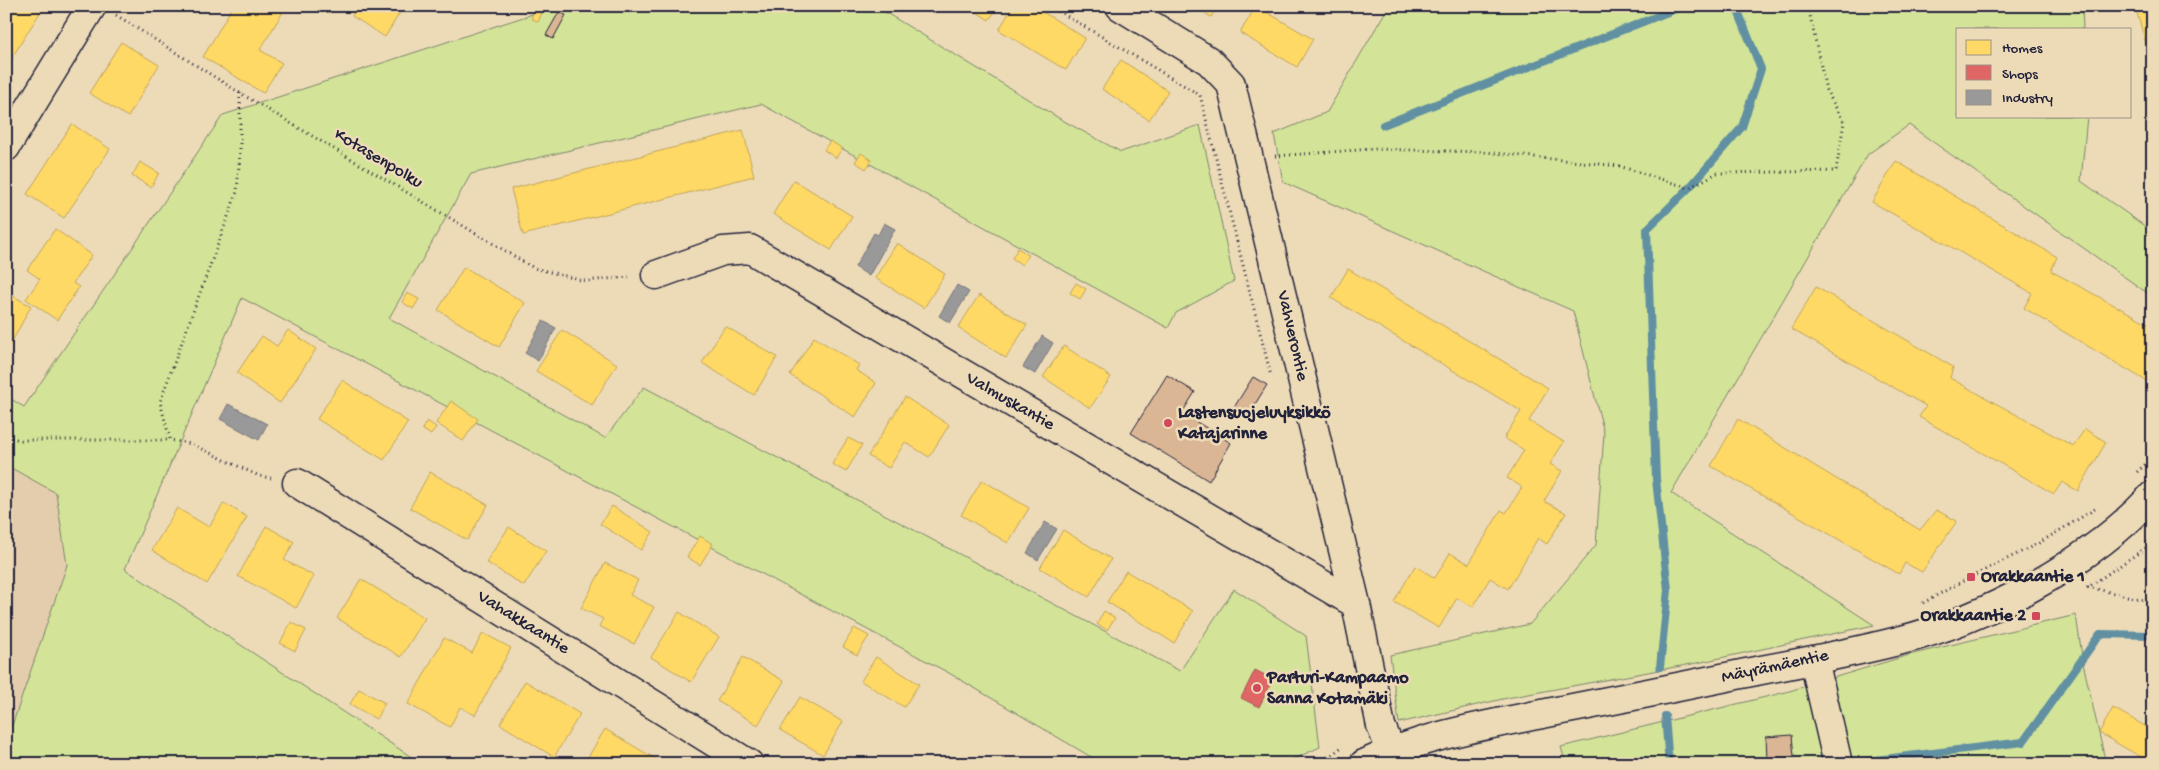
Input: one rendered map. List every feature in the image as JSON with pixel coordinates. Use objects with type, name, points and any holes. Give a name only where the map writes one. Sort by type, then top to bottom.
[{"type":"street","name":"Vahverontie","points":[[1120,6],[1209,61],[1231,84],[1356,604],[1386,738]]},
{"type":"street","points":[[6,147],[101,9]]},
{"type":"street","name":"Valmuskantie","points":[[656,275],[724,251],[750,249],[1356,604]]},
{"type":"street","name":"Vahakkaantie","points":[[297,483],[749,764]]},
{"type":"street","name":"Mäyrämäentie","points":[[1364,764],[1386,738],[1456,732],[1814,660],[1899,641],[1947,626],[1990,607],[2066,568],[2131,518],[2153,495]]},
{"type":"street","points":[[1814,660],[1838,764]]},
{"type":"path","points":[[1050,6],[1200,95],[1271,376]]},
{"type":"path","points":[[1250,158],[1372,149],[1486,152],[1619,166],[1689,188],[1717,173],[1836,171],[1844,122],[1826,90],[1808,6]]},
{"type":"path","name":"Kotasenpolku","points":[[101,9],[534,268],[585,281],[656,275]]},
{"type":"path","points":[[170,440],[160,402],[237,192],[240,151],[240,93]]},
{"type":"path","points":[[6,437],[21,440],[170,440],[191,444],[259,476],[297,483]]},
{"type":"path","points":[[2133,476],[2153,457]]},
{"type":"path","points":[[1918,606],[2039,543],[2098,508]]},
{"type":"path","points":[[2088,587],[2153,602]]},
{"type":"path","points":[[1320,764],[1355,736],[1386,738]]},
{"type":"shaded area","points":[[6,465],[56,493],[67,565],[8,739]]},
{"type":"green space","points":[[557,6],[875,6],[1062,120],[1121,152],[1200,125],[1234,281],[1176,313],[1168,328],[761,104],[471,174],[389,318],[605,438],[644,387],[1180,671],[1234,589],[1306,636],[1320,747],[1283,764],[1103,764],[949,673],[242,298],[125,569],[422,764],[6,764],[6,743],[67,565],[56,493],[6,465],[6,396],[24,407],[223,115]]},
{"type":"green space","points":[[1384,6],[2082,6],[2083,28],[1956,28],[1956,118],[2087,118],[2081,181],[2153,232],[2153,297],[1909,125],[1868,154],[1671,493],[1874,625],[1697,663],[1507,698],[1399,723],[1390,655],[1530,624],[1596,545],[1604,433],[1573,311],[1283,182],[1274,134],[1327,112],[1387,9]]},
{"type":"green space","points":[[2076,615],[2083,663],[2106,764],[1566,764],[1561,747],[1786,692],[1909,655]]},
{"type":"building: Homes","points":[[6,6],[44,6],[6,67]]},
{"type":"building: Homes","points":[[233,6],[274,6],[283,12],[260,50],[282,63],[263,93],[203,57]]},
{"type":"building: Homes","points":[[358,6],[404,6],[385,37],[352,16]]},
{"type":"building: Homes","points":[[536,6],[544,8],[538,22],[531,18]]},
{"type":"building: Homes","points":[[968,6],[999,6],[989,20]]},
{"type":"building: Homes","points":[[1013,6],[1033,6],[1085,38],[1066,70],[999,30]]},
{"type":"building: Homes","points":[[1194,6],[1218,6],[1211,17]]},
{"type":"building: Homes","points":[[1256,6],[1313,39],[1297,67],[1240,33]]},
{"type":"building: Homes","points":[[2135,6],[2153,6],[2153,42],[2146,44]]},
{"type":"building: Homes","points":[[121,42],[159,65],[128,117],[89,93]]},
{"type":"building: Homes","points":[[1121,60],[1168,91],[1149,120],[1102,89]]},
{"type":"building: Homes","points":[[72,124],[110,149],[64,218],[27,194]]},
{"type":"building: Homes","points":[[743,130],[754,176],[523,235],[511,189]]},
{"type":"building: Homes","points":[[830,141],[842,148],[836,158],[824,150]]},
{"type":"building: Homes","points":[[861,153],[872,160],[866,169],[855,162]]},
{"type":"building: Homes","points":[[1896,161],[2057,257],[2051,271],[2153,326],[2153,385],[2024,308],[2032,293],[1872,202]]},
{"type":"building: Homes","points":[[140,162],[159,173],[151,187],[132,176]]},
{"type":"building: Homes","points":[[794,180],[852,216],[831,250],[773,214]]},
{"type":"building: Homes","points":[[55,229],[92,255],[73,283],[79,287],[57,320],[26,299],[40,279],[27,270]]},
{"type":"building: Homes","points":[[897,243],[945,274],[924,308],[875,278]]},
{"type":"building: Homes","points":[[1018,248],[1028,255],[1022,265],[1012,258]]},
{"type":"building: Homes","points":[[464,267],[525,303],[499,347],[438,310]]},
{"type":"building: Homes","points":[[1348,269],[1548,388],[1529,421],[1564,442],[1550,464],[1562,471],[1544,501],[1566,513],[1547,544],[1538,538],[1508,589],[1490,578],[1473,607],[1457,598],[1439,628],[1394,602],[1415,566],[1435,578],[1450,553],[1469,564],[1501,510],[1506,513],[1522,487],[1507,478],[1524,450],[1504,438],[1521,411],[1331,298]]},
{"type":"building: Homes","points":[[1076,283],[1086,289],[1080,299],[1070,293]]},
{"type":"building: Homes","points":[[1816,287],[1953,367],[1950,378],[2073,446],[2085,429],[2106,442],[2078,491],[2062,482],[2054,494],[1919,417],[1926,406],[1791,329]]},
{"type":"building: Homes","points":[[6,292],[31,306],[6,353]]},
{"type":"building: Homes","points":[[407,293],[419,299],[413,309],[402,302]]},
{"type":"building: Homes","points":[[979,295],[1027,325],[1006,358],[958,328]]},
{"type":"building: Homes","points":[[725,326],[777,357],[754,395],[702,363]]},
{"type":"building: Homes","points":[[288,330],[316,349],[280,403],[237,373],[262,336],[277,346]]},
{"type":"building: Homes","points":[[562,330],[617,364],[592,405],[536,371]]},
{"type":"building: Homes","points":[[814,337],[859,365],[856,370],[876,383],[855,417],[790,375]]},
{"type":"building: Homes","points":[[1064,346],[1111,377],[1090,408],[1043,377]]},
{"type":"building: Homes","points":[[342,380],[408,422],[384,460],[317,419]]},
{"type":"building: Homes","points":[[905,397],[949,425],[929,457],[905,442],[889,468],[868,456]]},
{"type":"building: Homes","points":[[451,401],[478,419],[463,441],[436,423]]},
{"type":"building: Homes","points":[[1738,419],[1920,530],[1936,510],[1957,521],[1922,572],[1905,563],[1899,574],[1711,466]]},
{"type":"building: Homes","points":[[427,421],[436,427],[431,435],[422,429]]},
{"type":"building: Homes","points":[[848,438],[862,445],[846,472],[832,464]]},
{"type":"building: Homes","points":[[430,472],[488,505],[467,540],[410,508]]},
{"type":"building: Homes","points":[[982,480],[1029,508],[1008,543],[961,515]]},
{"type":"building: Homes","points":[[224,503],[247,517],[207,584],[152,550],[177,508],[209,527]]},
{"type":"building: Homes","points":[[612,506],[653,532],[641,550],[600,524]]},
{"type":"building: Homes","points":[[266,526],[294,542],[284,560],[314,576],[296,608],[238,576]]},
{"type":"building: Homes","points":[[509,527],[546,551],[524,586],[486,562]]},
{"type":"building: Homes","points":[[1063,530],[1111,559],[1089,597],[1040,568]]},
{"type":"building: Homes","points":[[700,536],[713,544],[700,565],[687,557]]},
{"type":"building: Homes","points":[[605,563],[638,580],[630,595],[654,607],[634,644],[599,626],[603,619],[581,608]]},
{"type":"building: Homes","points":[[1126,571],[1193,611],[1174,643],[1107,602]]},
{"type":"building: Homes","points":[[361,579],[425,618],[401,657],[337,618]]},
{"type":"building: Homes","points":[[1104,611],[1115,618],[1107,630],[1097,624]]},
{"type":"building: Homes","points":[[679,612],[719,637],[691,682],[651,657]]},
{"type":"building: Homes","points":[[291,622],[306,630],[295,651],[280,643]]},
{"type":"building: Homes","points":[[854,628],[869,636],[857,655],[843,647]]},
{"type":"building: Homes","points":[[483,633],[511,648],[475,715],[460,707],[450,727],[408,704],[444,638],[472,653]]},
{"type":"building: Homes","points":[[743,657],[784,681],[758,725],[717,701]]},
{"type":"building: Homes","points":[[876,657],[919,684],[904,707],[861,681]]},
{"type":"building: Homes","points":[[525,681],[580,714],[554,757],[500,724]]},
{"type":"building: Homes","points":[[359,689],[385,703],[376,719],[350,704]]},
{"type":"building: Homes","points":[[800,697],[843,722],[823,755],[780,730]]},
{"type":"building: Homes","points":[[2113,708],[2145,726],[2153,712],[2153,764],[2099,733]]},
{"type":"building: Homes","points":[[605,729],[664,764],[584,764]]},
{"type":"building: Shops","name":"Parturi-Kampaamo Sanna Kotamäki","points":[[1255,670],[1273,679],[1259,707],[1241,698]]},
{"type":"building: Industry","points":[[884,223],[895,229],[869,276],[855,267],[874,233],[878,235]]},
{"type":"building: Industry","points":[[957,285],[969,292],[950,323],[939,316]]},
{"type":"building: Industry","points":[[543,321],[556,328],[538,361],[525,353]]},
{"type":"building: Industry","points":[[1042,336],[1053,343],[1035,374],[1023,367]]},
{"type":"building: Industry","points":[[228,404],[267,424],[259,440],[220,419]]},
{"type":"building: Industry","points":[[1045,522],[1057,529],[1038,560],[1027,553]]},
{"type":"building: Other","points":[[559,12],[566,15],[553,39],[546,35]]},
{"type":"building: Other","name":"Lastensuojeluyksikkö Katajarinne","points":[[1167,375],[1195,392],[1182,413],[1231,443],[1209,481],[1131,433]]},
{"type":"building: Other","points":[[1253,377],[1267,385],[1247,417],[1233,409]]},
{"type":"building: Other","points":[[1792,735],[1794,757],[1767,759],[1766,737]]},
{"type":"waterway","points":[[1383,125],[1683,6]]},
{"type":"waterway","points":[[1660,667],[1668,590],[1656,479],[1647,229],[1689,188],[1742,127],[1761,69],[1736,6]]},
{"type":"waterway","points":[[1859,762],[2023,742],[2100,634],[2153,635]]},
{"type":"waterway","points":[[1665,716],[1669,764]]},
{"type":"place","name":"Lastensuojeluyksikkö Katajarinne","points":[[1168,423]]},
{"type":"place","name":"Orakkaantie 1","points":[[1971,577]]},
{"type":"place","name":"Orakkaantie 2","points":[[2036,616]]},
{"type":"place","name":"Parturi-Kampaamo Sanna Kotamäki","points":[[1257,688]]}]
